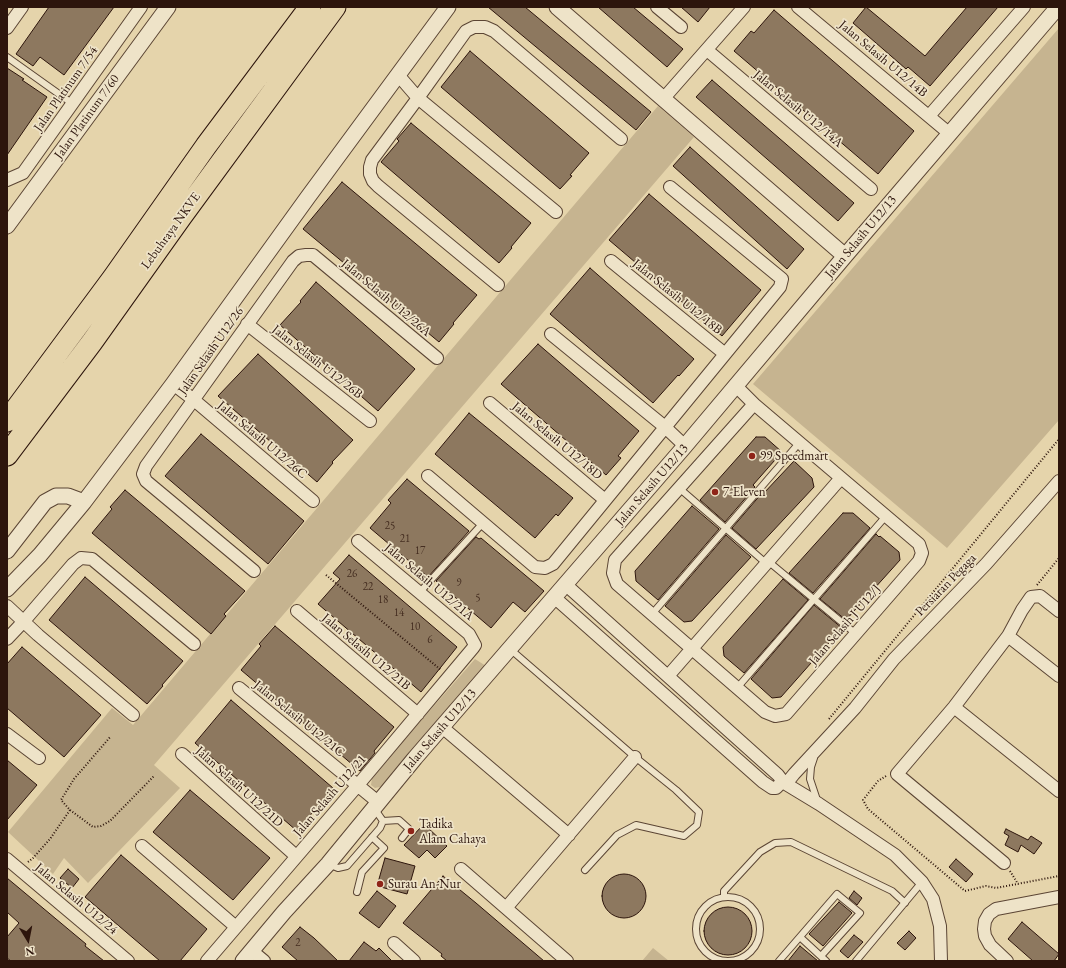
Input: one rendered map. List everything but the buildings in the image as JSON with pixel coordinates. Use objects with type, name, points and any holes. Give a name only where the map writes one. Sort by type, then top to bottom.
[{"type":"highway","name":"Lebuhraya NKVE","points":[[7,421],[113,278],[206,146],[310,7]]},
{"type":"highway","name":"Lebuhraya NKVE","points":[[7,455],[92,342],[335,7]]},
{"type":"street","points":[[8,23],[22,7]]},
{"type":"street","name":"Jalan Platinum 7/54","points":[[7,180],[23,174],[141,7]]},
{"type":"street","name":"Jalan Platinum 7/60","points":[[7,226],[168,7]]},
{"type":"street","points":[[7,589],[40,555],[84,502],[173,384],[308,196],[399,76],[448,7]]},
{"type":"street","points":[[557,7],[845,256]]},
{"type":"street","points":[[657,7],[680,27]]},
{"type":"street","points":[[664,98],[744,7]]},
{"type":"street","name":"Jalan Selasih U12/14B","points":[[798,7],[950,134]]},
{"type":"street","points":[[929,116],[1024,7]]},
{"type":"street","name":"Jalan Selasih U12/13","points":[[248,956],[284,912],[328,864],[442,727],[685,446],[1058,7]]},
{"type":"street","points":[[498,286],[378,186],[373,181],[370,174],[372,160],[466,30],[474,27],[485,27],[494,31],[621,140]]},
{"type":"street","name":"Jalan Selasih U12/14A","points":[[707,50],[871,189]]},
{"type":"street","points":[[399,76],[418,98],[556,212]]},
{"type":"street","points":[[428,476],[535,567],[545,568],[553,564],[780,287],[782,279],[670,187]]},
{"type":"street","name":"Jalan Selasih U12/26","points":[[254,572],[146,481],[143,474],[146,466],[293,261],[299,256],[306,255],[313,255],[318,260]]},
{"type":"street","name":"Jalan Selasih U12/26A","points":[[318,260],[437,358]]},
{"type":"street","name":"Jalan Selasih U12/18B","points":[[611,261],[725,354]]},
{"type":"street","name":"Jalan Selasih U12/26B","points":[[247,324],[370,421]]},
{"type":"street","points":[[552,334],[665,427],[685,446]]},
{"type":"street","name":"Jalan Selasih U12/26C","points":[[173,384],[313,501]]},
{"type":"street","points":[[736,386],[754,404],[886,516]]},
{"type":"street","name":"Jalan Selasih U12/18D","points":[[490,403],[605,500]]},
{"type":"street","points":[[737,688],[617,584],[613,573],[615,560],[754,404]]},
{"type":"street","points":[[668,676],[841,478]]},
{"type":"street","name":"Persiaran Pegaga","points":[[819,804],[786,784],[855,708],[894,659],[986,564],[1059,481]]},
{"type":"street","points":[[7,551],[46,502],[56,496],[68,496],[84,502]]},
{"type":"street","name":"Jalan Selasih J U12/J","points":[[737,688],[765,712],[775,716],[786,714],[919,562],[922,553],[919,544],[886,516]]},
{"type":"street","name":"Jalan Selasih U12/21A","points":[[358,541],[469,634],[474,641],[475,645],[473,648]]},
{"type":"street","points":[[7,639],[24,622],[73,564],[82,558],[86,558],[92,559],[194,644]]},
{"type":"street","points":[[554,597],[763,782],[772,788],[776,788],[781,783],[781,779],[778,775],[565,584]]},
{"type":"street","points":[[1004,863],[897,774],[954,707],[1008,636],[1031,597],[1040,596],[1059,611]]},
{"type":"street","points":[[7,606],[38,635],[133,715]]},
{"type":"street","name":"Jalan Selasih U12/21B","points":[[297,612],[418,714]]},
{"type":"street","points":[[1008,636],[1059,676]]},
{"type":"street","name":"Jalan Selasih U12/21","points":[[207,961],[473,648]]},
{"type":"street","name":"Jalan Selasih U12/21C","points":[[239,688],[358,785],[376,805]]},
{"type":"street","points":[[954,707],[1059,791]]},
{"type":"street","points":[[442,727],[569,835]]},
{"type":"street","points":[[7,734],[39,758]]},
{"type":"street","name":"Jalan Selasih U12/21D","points":[[182,754],[296,856]]},
{"type":"street","points":[[506,908],[635,757]]},
{"type":"street","points":[[819,804],[895,856],[922,882],[933,898],[940,926],[941,961]]},
{"type":"street","points":[[142,846],[236,927]]},
{"type":"street","name":"Jalan Selasih U12/24","points":[[7,859],[128,961]]},
{"type":"street","points":[[461,869],[566,961]]},
{"type":"street","points":[[1007,961],[990,945],[985,936],[985,921],[989,914],[996,908],[1059,897]]},
{"type":"street","points":[[394,943],[414,961]]},
{"type":"street","points":[[248,956],[264,961]]},
{"type":"lane","points":[[7,57],[73,104]]},
{"type":"lane","points":[[652,614],[800,442]]},
{"type":"lane","points":[[679,488],[768,563],[815,599],[856,634]]},
{"type":"lane","points":[[737,688],[886,516]]},
{"type":"lane","points":[[419,593],[483,522]]},
{"type":"lane","points":[[510,649],[635,757],[676,790],[699,812],[697,825],[684,836],[636,825],[617,835],[585,870]]},
{"type":"lane","points":[[816,750],[811,767],[810,779],[819,804]]},
{"type":"lane","points":[[328,864],[338,868],[347,866],[380,828],[383,821],[376,805]]},
{"type":"lane","points":[[383,821],[399,820],[410,829],[402,838]]},
{"type":"lane","points":[[357,892],[362,872],[384,848],[372,837]]},
{"type":"lane","points":[[724,896],[724,890],[760,852],[775,843],[791,842],[892,891],[905,903]]},
{"type":"lane","points":[[856,961],[922,882]]},
{"type":"lane","points":[[780,961],[837,894],[860,913],[821,956]]},
{"type":"lane","points":[[724,896],[734,897],[747,902],[756,912],[760,925],[758,939],[752,950],[746,955],[734,960],[721,960],[708,955],[700,945],[695,932],[697,919],[704,907],[714,899],[724,896]]},
{"type":"lane","points":[[800,937],[826,961]]},
{"type":"path","points":[[825,723],[1059,439]]},
{"type":"path","points":[[1031,597],[1033,590],[1059,558]]},
{"type":"path","points":[[326,575],[450,676]]},
{"type":"path","points":[[111,736],[74,779],[61,800],[70,810],[93,827],[101,826],[110,821],[154,776]]},
{"type":"path","points":[[897,774],[886,776],[878,781],[863,800],[868,809],[964,891],[986,886],[996,888],[1059,876]]},
{"type":"path","points":[[19,869],[33,858],[50,839],[70,810]]},
{"type":"path","points":[[1004,863],[1018,884]]},
{"type":"shaded area","points":[[1059,28],[1059,420],[947,548],[753,384]]},
{"type":"shaded area","points":[[658,106],[694,137],[154,765],[180,788],[88,883],[64,858],[53,874],[8,832],[112,708],[133,725]]},
{"type":"shaded area","points":[[475,659],[486,666],[383,784],[380,787],[375,788],[371,785],[372,778],[376,772]]},
{"type":"shaded area","points":[[653,948],[669,961],[642,961]]},
{"type":"place","name":"99 Speedmart","points":[[752,456]]},
{"type":"place","name":"7-Eleven","points":[[715,492]]},
{"type":"place","name":"Tadika Alam Cahaya","points":[[411,831]]},
{"type":"place","name":"Surau An-Nur","points":[[380,884]]}]
